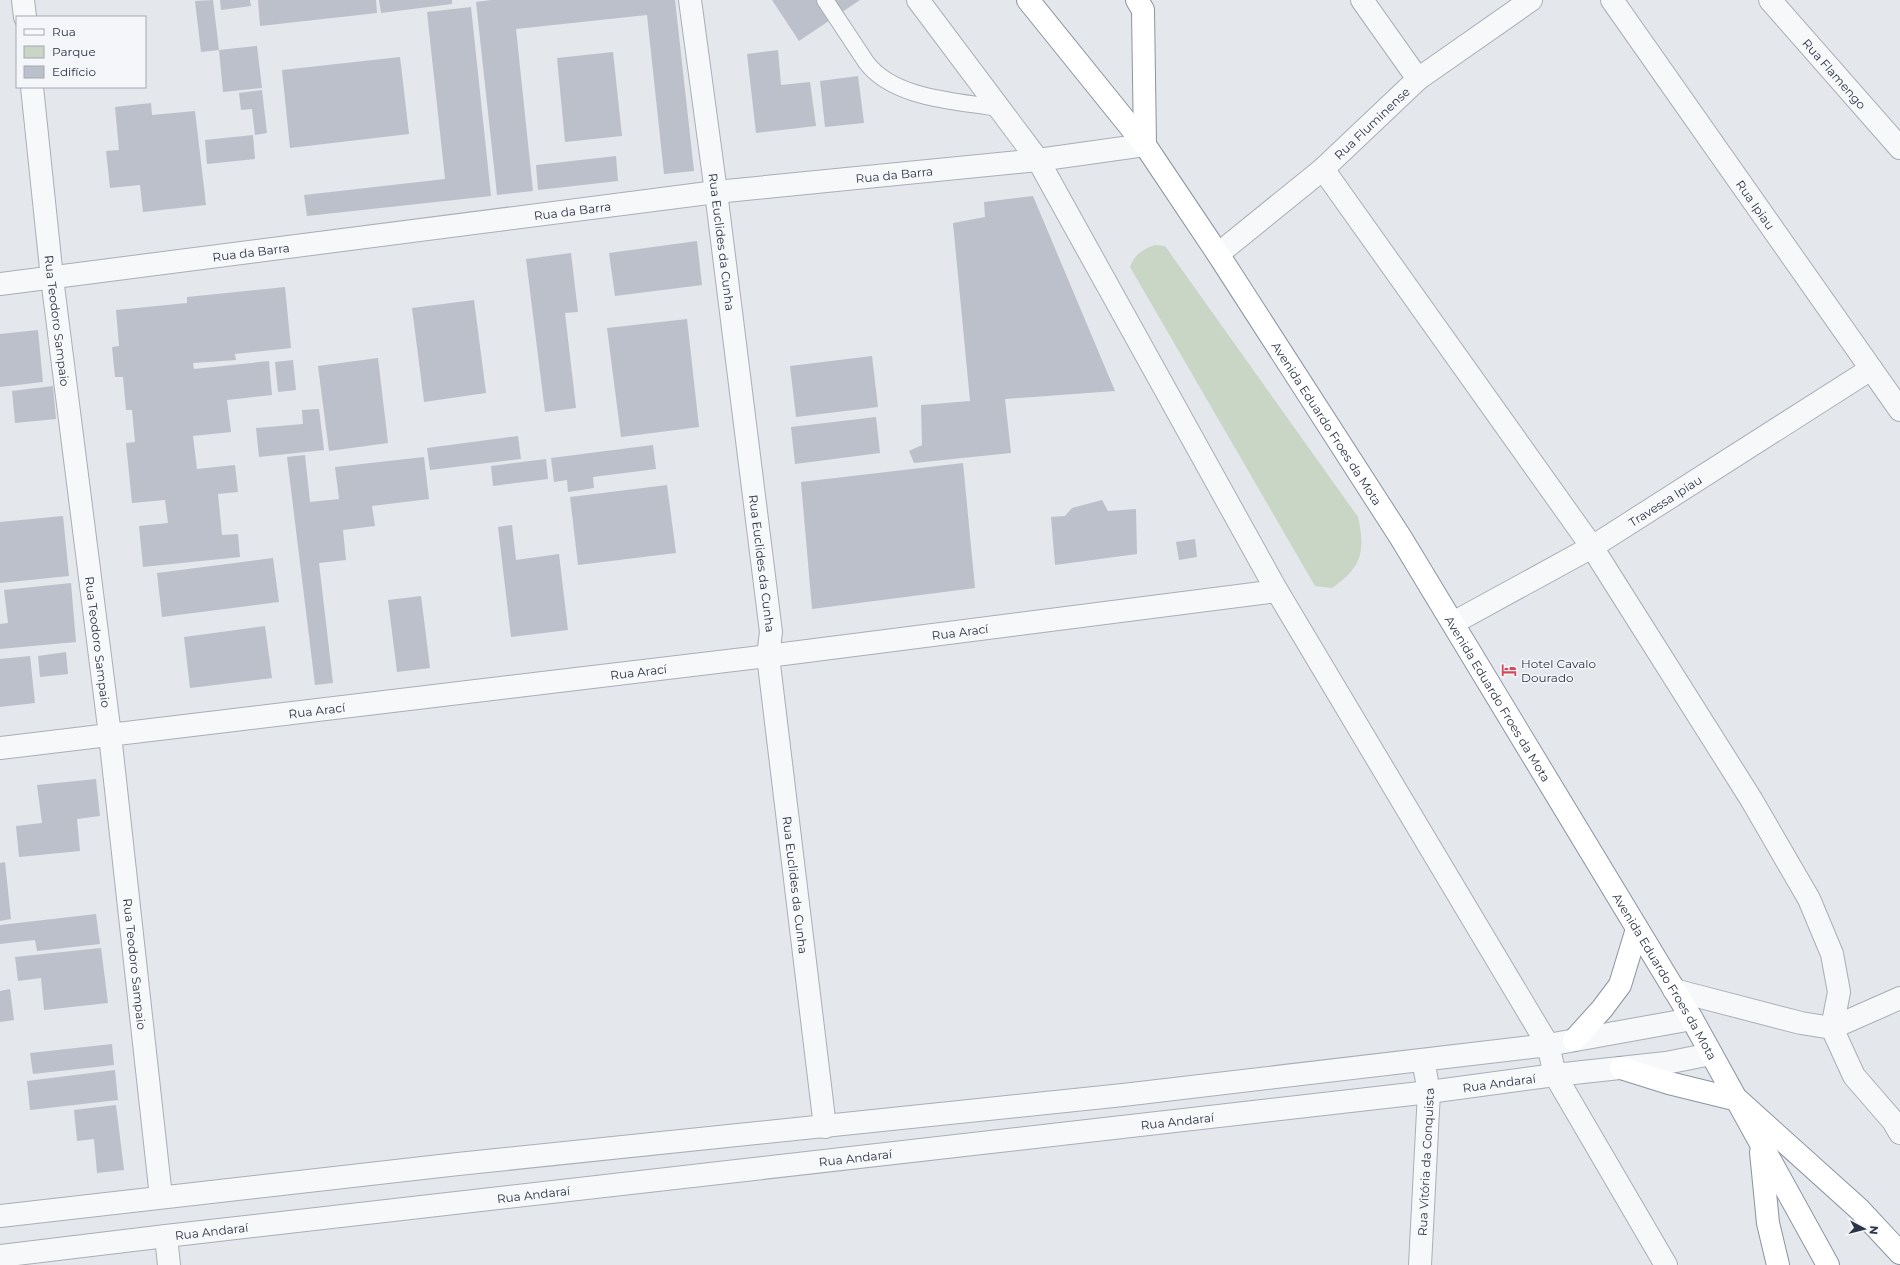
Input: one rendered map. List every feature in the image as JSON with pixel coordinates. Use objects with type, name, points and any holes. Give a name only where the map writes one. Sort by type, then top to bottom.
[{"type":"highway","name":"Avenida Eduardo Froes da Mota","points":[[1028,0],[1146,145],[1401,538],[1692,1018],[1738,1100],[1760,1145],[1828,1265]]},
{"type":"highway","points":[[1137,0],[1143,10],[1146,145]]},
{"type":"highway","points":[[1574,1040],[1602,1009],[1620,985],[1637,928]]},
{"type":"highway","points":[[1621,1068],[1669,1083],[1738,1100],[1859,1209],[1900,1253]]},
{"type":"highway","points":[[1760,1145],[1768,1223],[1778,1265]]},
{"type":"street","points":[[23,0],[25,16]]},
{"type":"street","name":"Rua Euclides da Cunha","points":[[690,0],[716,192],[771,632],[768,656],[825,1127]]},
{"type":"street","points":[[918,0],[1038,160],[1277,591],[1548,1045],[1555,1075],[1666,1265]]},
{"type":"street","points":[[1362,0],[1418,79]]},
{"type":"street","name":"Rua Fluminense","points":[[1218,254],[1323,169],[1418,79],[1531,0]]},
{"type":"street","name":"Rua Ipiau","points":[[1612,0],[1900,410]]},
{"type":"street","name":"Rua Flamengo","points":[[1770,0],[1900,148]]},
{"type":"street","name":"Rua Teodoro Sampaio","points":[[32,88],[52,278],[110,735],[161,1198]]},
{"type":"street","name":"Rua da Barra","points":[[0,284],[716,192],[1038,160],[1146,145]]},
{"type":"street","points":[[1323,169],[1592,547],[1751,799],[1808,899],[1832,954],[1839,992],[1832,1028],[1854,1076],[1893,1121],[1900,1133]]},
{"type":"street","name":"Travessa Ipiau","points":[[1453,623],[1592,547],[1871,369]]},
{"type":"street","name":"Rua Arací","points":[[0,748],[768,656],[1277,591]]},
{"type":"street","points":[[1674,990],[1801,1023],[1832,1028],[1900,998]]},
{"type":"street","points":[[0,1216],[458,1164],[1115,1096],[1423,1060],[1548,1045],[1692,1018]]},
{"type":"street","name":"Rua Andaraí","points":[[0,1256],[1429,1092],[1555,1075],[1666,1063],[1711,1054]]},
{"type":"street","name":"Rua Vitória da Conquista","points":[[1420,1265],[1429,1092],[1423,1060]]},
{"type":"street","points":[[166,1236],[169,1265]]},
{"type":"lane","points":[[825,0],[873,72],[900,87],[924,96],[998,108]]},
{"type":"green space","points":[[1155,245],[1165,246],[1358,517],[1361,540],[1359,558],[1355,566],[1342,581],[1332,588],[1315,586],[1130,267],[1134,259],[1140,253]]},
{"type":"building","points":[[213,0],[219,50],[201,52],[195,1]]},
{"type":"building","points":[[220,0],[250,0],[251,6],[221,10]]},
{"type":"building","points":[[258,0],[376,0],[377,13],[260,26]]},
{"type":"building","points":[[379,0],[452,0],[452,4],[381,13]]},
{"type":"building","points":[[491,0],[675,0],[694,171],[664,174],[647,15],[516,29],[533,191],[497,195],[476,2]]},
{"type":"building","points":[[772,0],[860,0],[799,41]]},
{"type":"building","points":[[471,7],[491,196],[307,216],[304,195],[445,179],[427,12]]},
{"type":"building","points":[[257,46],[262,88],[223,92],[219,50]]},
{"type":"building","points":[[778,50],[781,85],[810,82],[816,126],[756,133],[747,54]]},
{"type":"building","points":[[613,52],[622,136],[565,142],[557,58]]},
{"type":"building","points":[[400,57],[409,134],[290,148],[282,70]]},
{"type":"building","points":[[858,76],[864,123],[825,127],[820,81]]},
{"type":"building","points":[[262,90],[267,133],[255,135],[252,109],[241,110],[239,93]]},
{"type":"building","points":[[151,103],[152,115],[195,111],[206,205],[143,212],[140,185],[110,188],[106,151],[119,150],[115,107]]},
{"type":"building","points":[[253,135],[255,159],[207,164],[205,140]]},
{"type":"building","points":[[616,156],[618,181],[538,190],[536,165]]},
{"type":"building","points":[[1033,196],[1115,391],[1005,399],[1011,453],[914,463],[909,451],[922,445],[921,405],[970,401],[953,223],[985,217],[984,202]]},
{"type":"building","points":[[697,241],[702,285],[615,296],[609,253]]},
{"type":"building","points":[[571,253],[578,312],[565,313],[576,408],[545,412],[526,259]]},
{"type":"building","points":[[285,287],[291,348],[235,354],[236,360],[193,363],[194,369],[269,361],[272,395],[227,400],[231,432],[193,436],[197,469],[235,465],[238,492],[218,494],[222,535],[238,534],[240,557],[143,567],[139,526],[168,523],[165,500],[132,503],[126,443],[135,442],[132,410],[126,410],[123,377],[115,377],[112,347],[119,346],[116,310],[187,303],[187,297]]},
{"type":"building","points":[[474,300],[486,393],[424,402],[412,308]]},
{"type":"building","points":[[687,319],[699,427],[621,437],[607,328]]},
{"type":"building","points":[[38,330],[43,382],[0,387],[0,334]]},
{"type":"building","points":[[872,356],[878,407],[796,417],[790,366]]},
{"type":"building","points":[[378,358],[388,443],[329,451],[318,366]]},
{"type":"building","points":[[293,360],[296,390],[278,392],[275,362]]},
{"type":"building","points":[[53,386],[56,419],[15,423],[12,391]]},
{"type":"building","points":[[319,409],[324,450],[259,457],[256,428],[303,424],[302,410]]},
{"type":"building","points":[[876,417],[880,453],[795,464],[791,427]]},
{"type":"building","points":[[518,436],[521,459],[430,470],[427,448]]},
{"type":"building","points":[[653,445],[656,469],[593,477],[594,488],[568,492],[567,480],[554,482],[551,458]]},
{"type":"building","points":[[305,455],[310,502],[339,499],[335,467],[424,457],[429,499],[372,506],[375,526],[343,530],[346,560],[319,563],[333,683],[315,685],[287,457]]},
{"type":"building","points":[[546,459],[548,479],[493,486],[491,466]]},
{"type":"building","points":[[963,463],[975,588],[812,609],[801,482]]},
{"type":"building","points":[[667,485],[676,553],[578,565],[570,497]]},
{"type":"building","points":[[1102,500],[1108,511],[1136,509],[1137,554],[1055,565],[1051,517],[1065,516],[1072,508]]},
{"type":"building","points":[[63,516],[69,576],[0,583],[0,522]]},
{"type":"building","points":[[512,525],[516,560],[559,554],[568,630],[511,637],[498,527]]},
{"type":"building","points":[[1195,539],[1197,557],[1179,560],[1176,542]]},
{"type":"building","points":[[273,558],[279,602],[162,617],[157,573]]},
{"type":"building","points":[[71,583],[76,642],[0,649],[0,624],[8,623],[4,590]]},
{"type":"building","points":[[421,596],[430,668],[397,672],[388,600]]},
{"type":"building","points":[[265,626],[272,678],[190,688],[184,637]]},
{"type":"building","points":[[66,652],[68,674],[40,677],[38,656]]},
{"type":"building","points":[[30,656],[35,703],[0,707],[0,659]]},
{"type":"building","points":[[96,779],[100,816],[77,819],[80,851],[19,857],[16,826],[42,823],[37,785]]},
{"type":"building","points":[[5,862],[11,919],[0,921],[0,863]]},
{"type":"building","points":[[96,914],[100,944],[37,951],[35,940],[0,944],[0,925]]},
{"type":"building","points":[[101,948],[108,1003],[44,1010],[41,978],[18,981],[15,957]]},
{"type":"building","points":[[10,989],[14,1020],[0,1022],[0,991]]},
{"type":"building","points":[[112,1044],[114,1065],[33,1074],[30,1053]]},
{"type":"building","points":[[115,1070],[118,1100],[30,1110],[27,1081]]},
{"type":"building","points":[[116,1105],[124,1170],[97,1173],[94,1139],[77,1141],[74,1110]]},
{"type":"place","name":"Hotel Cavalo Dourado","points":[[1509,670]]}]
